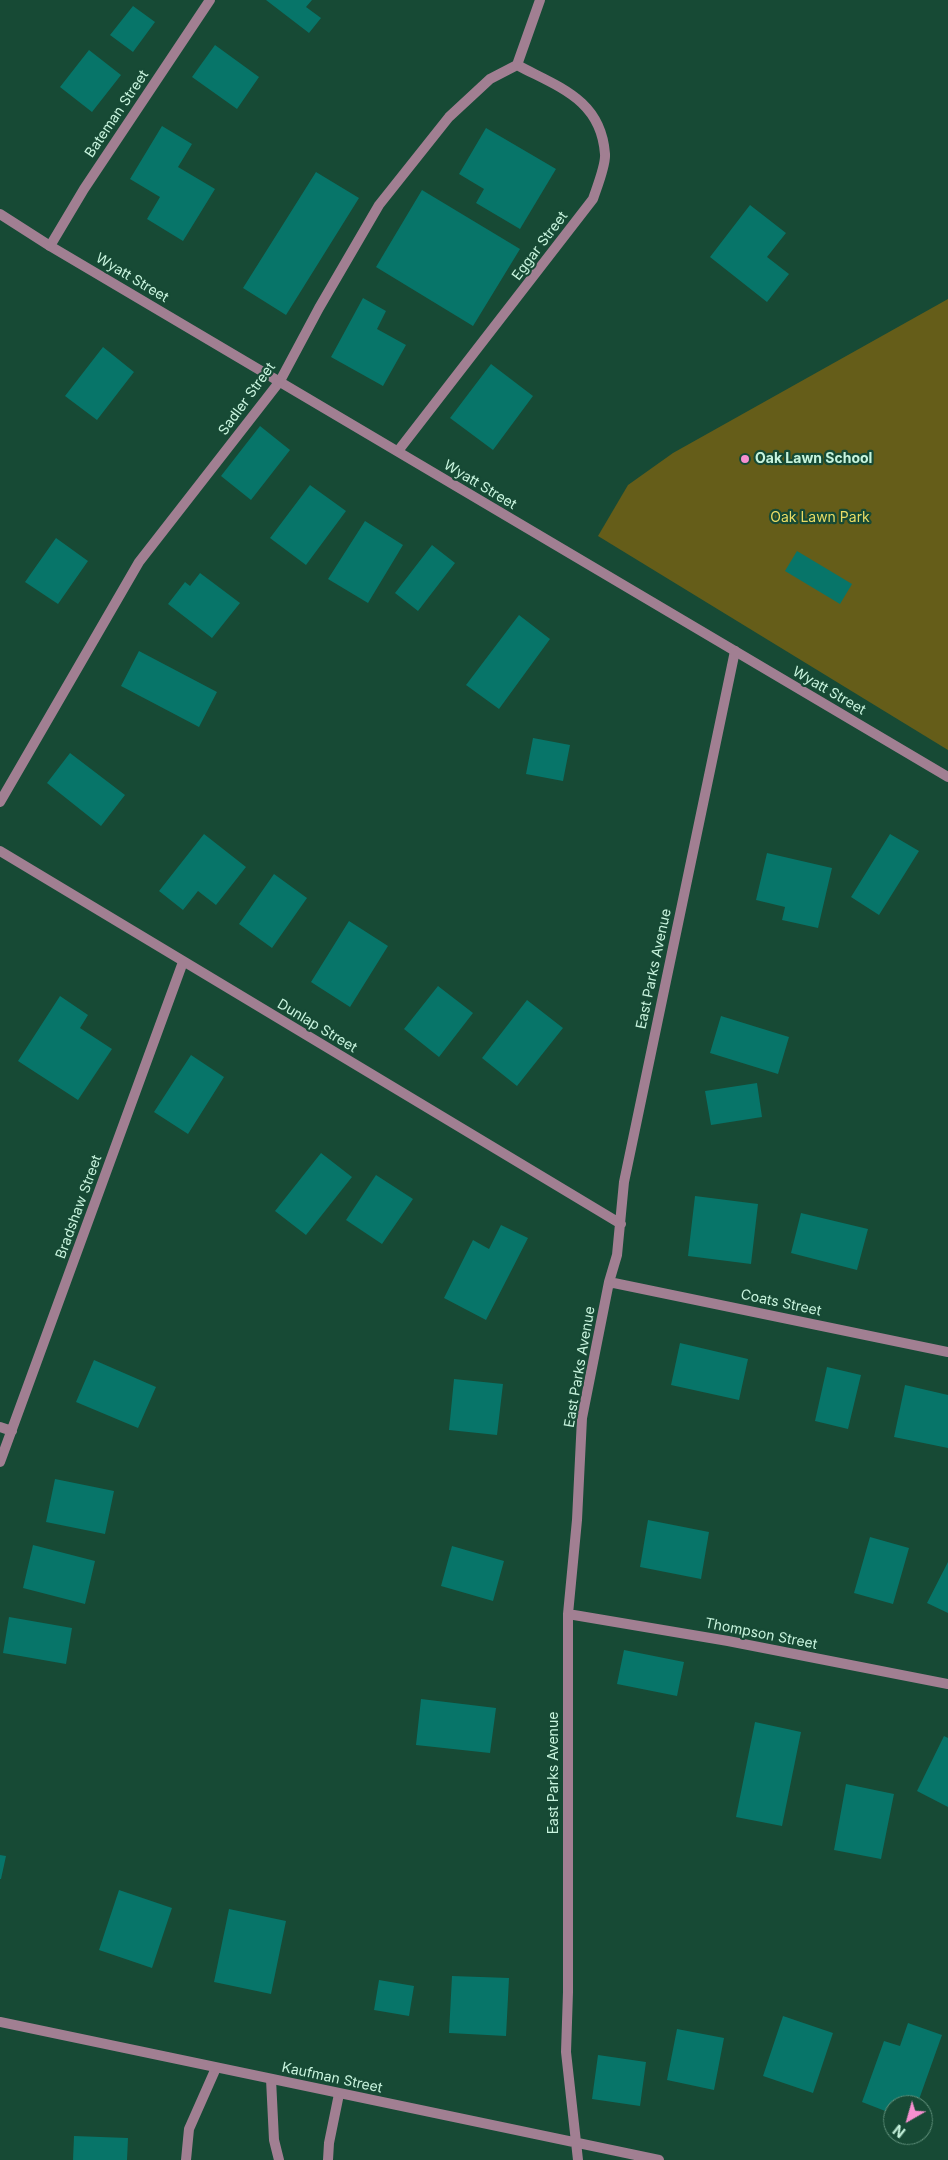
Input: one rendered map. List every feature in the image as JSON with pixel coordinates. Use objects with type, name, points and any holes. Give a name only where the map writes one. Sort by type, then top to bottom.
[{"type":"street","name":"Bateman Street","points":[[50,246],[84,189],[210,0]]},
{"type":"street","points":[[517,65],[540,0]]},
{"type":"street","name":"Sadler Street","points":[[0,802],[139,562],[280,381],[319,308],[379,205],[449,117],[490,79],[517,65]]},
{"type":"street","name":"Eggar Street","points":[[398,451],[594,199],[605,155],[601,136],[592,112],[574,95],[517,65]]},
{"type":"street","name":"Wyatt Street","points":[[0,214],[50,246],[948,777]]},
{"type":"street","name":"East Parks Avenue","points":[[578,2160],[566,2052],[568,1992],[568,1614],[577,1520],[582,1418],[609,1282],[617,1255],[624,1182],[734,651]]},
{"type":"street","name":"Dunlap Street","points":[[0,850],[85,900],[183,962],[621,1224]]},
{"type":"street","name":"Bradshaw Street","points":[[0,1462],[183,962]]},
{"type":"street","name":"Coats Street","points":[[609,1282],[948,1352]]},
{"type":"street","points":[[0,1427],[12,1431]]},
{"type":"street","name":"Thompson Street","points":[[568,1614],[728,1641],[948,1684]]},
{"type":"street","name":"Kaufman Street","points":[[0,2022],[659,2160]]},
{"type":"street","points":[[186,2160],[189,2129],[216,2068]]},
{"type":"street","points":[[271,2079],[274,2140],[278,2160]]},
{"type":"street","points":[[328,2160],[329,2143],[339,2094]]},
{"type":"green space","name":"Oak Lawn Park","points":[[948,299],[948,750],[598,536],[628,485],[673,453]]},
{"type":"building","points":[[266,0],[312,0],[306,7],[321,18],[309,33]]},
{"type":"building","points":[[133,6],[155,22],[133,52],[110,35]]},
{"type":"building","points":[[215,45],[259,77],[237,109],[192,77]]},
{"type":"building","points":[[89,50],[121,75],[92,112],[60,87]]},
{"type":"building","points":[[162,126],[192,144],[178,167],[215,189],[183,241],[147,219],[160,197],[130,179]]},
{"type":"building","points":[[486,128],[556,169],[520,229],[476,203],[484,189],[459,174]]},
{"type":"building","points":[[316,172],[359,198],[286,315],[243,288]]},
{"type":"building","points":[[422,190],[520,249],[473,326],[376,267]]},
{"type":"building","points":[[750,205],[786,233],[767,257],[789,274],[767,302],[710,257]]},
{"type":"building","points":[[363,298],[386,311],[377,329],[406,345],[383,386],[331,357]]},
{"type":"building","points":[[103,347],[134,372],[97,420],[65,396]]},
{"type":"building","points":[[491,364],[533,396],[493,450],[450,418]]},
{"type":"building","points":[[260,426],[290,450],[251,500],[221,476]]},
{"type":"building","points":[[310,485],[346,511],[306,565],[270,538]]},
{"type":"building","points":[[365,521],[403,545],[368,603],[328,579]]},
{"type":"building","points":[[56,538],[88,561],[58,604],[25,582]]},
{"type":"building","points":[[432,545],[455,563],[418,611],[395,593]]},
{"type":"building","points":[[797,551],[852,584],[840,604],[785,571]]},
{"type":"building","points":[[200,573],[240,603],[212,638],[168,604],[185,582],[190,586]]},
{"type":"building","points":[[519,615],[550,639],[499,709],[466,685]]},
{"type":"building","points":[[139,651],[217,692],[199,727],[121,686]]},
{"type":"building","points":[[533,738],[570,745],[563,781],[526,774]]},
{"type":"building","points":[[70,753],[125,795],[101,826],[47,783]]},
{"type":"building","points":[[204,834],[246,867],[216,905],[198,891],[183,910],[159,891]]},
{"type":"building","points":[[890,834],[919,851],[879,915],[851,897]]},
{"type":"building","points":[[767,853],[832,868],[818,928],[782,920],[785,907],[756,900]]},
{"type":"building","points":[[274,874],[307,898],[272,948],[239,924]]},
{"type":"building","points":[[349,921],[388,946],[350,1007],[311,982]]},
{"type":"building","points":[[438,986],[473,1013],[439,1057],[404,1029]]},
{"type":"building","points":[[60,996],[88,1015],[80,1028],[112,1049],[78,1100],[18,1061]]},
{"type":"building","points":[[527,1000],[563,1028],[517,1086],[482,1058]]},
{"type":"building","points":[[721,1016],[789,1037],[778,1074],[710,1053]]},
{"type":"building","points":[[191,1055],[224,1077],[188,1134],[154,1112]]},
{"type":"building","points":[[757,1083],[762,1117],[711,1125],[705,1091]]},
{"type":"building","points":[[321,1153],[352,1177],[306,1235],[275,1211]]},
{"type":"building","points":[[376,1175],[413,1199],[382,1244],[346,1220]]},
{"type":"building","points":[[695,1196],[758,1204],[751,1264],[688,1256]]},
{"type":"building","points":[[801,1213],[868,1229],[857,1270],[791,1253]]},
{"type":"building","points":[[501,1225],[528,1238],[486,1320],[444,1298],[473,1240],[489,1249]]},
{"type":"building","points":[[680,1343],[748,1359],[739,1400],[671,1385]]},
{"type":"building","points":[[94,1360],[156,1387],[138,1428],[76,1402]]},
{"type":"building","points":[[827,1367],[861,1375],[848,1429],[815,1421]]},
{"type":"building","points":[[454,1379],[503,1384],[497,1435],[449,1430]]},
{"type":"building","points":[[905,1385],[948,1395],[948,1448],[894,1437]]},
{"type":"building","points":[[55,1479],[114,1491],[105,1534],[46,1522]]},
{"type":"building","points":[[648,1520],[709,1532],[701,1579],[640,1567]]},
{"type":"building","points":[[870,1537],[909,1548],[893,1604],[854,1593]]},
{"type":"building","points":[[33,1545],[95,1561],[85,1604],[23,1588]]},
{"type":"building","points":[[452,1546],[504,1561],[493,1601],[441,1586]]},
{"type":"building","points":[[948,1562],[948,1613],[927,1603]]},
{"type":"building","points":[[9,1617],[72,1628],[66,1664],[3,1653]]},
{"type":"building","points":[[624,1650],[684,1662],[677,1696],[617,1684]]},
{"type":"building","points":[[421,1699],[496,1708],[490,1753],[416,1745]]},
{"type":"building","points":[[755,1722],[801,1732],[782,1826],[736,1817]]},
{"type":"building","points":[[944,1736],[948,1738],[948,1807],[917,1791]]},
{"type":"building","points":[[846,1784],[894,1794],[881,1859],[834,1850]]},
{"type":"building","points":[[0,1855],[6,1856],[1,1879],[0,1879]]},
{"type":"building","points":[[119,1890],[172,1908],[152,1968],[99,1950]]},
{"type":"building","points":[[229,1909],[286,1921],[271,1994],[214,1982]]},
{"type":"building","points":[[452,1976],[509,1978],[506,2036],[449,2033]]},
{"type":"building","points":[[379,1980],[414,1986],[409,2016],[374,2010]]},
{"type":"building","points":[[783,2016],[833,2033],[813,2093],[763,2076]]},
{"type":"building","points":[[908,2023],[942,2035],[921,2095],[883,2095],[883,2110],[862,2102],[884,2041],[900,2046]]},
{"type":"building","points":[[677,2029],[724,2038],[714,2090],[667,2080]]},
{"type":"building","points":[[598,2055],[646,2062],[640,2106],[592,2099]]},
{"type":"building","points":[[74,2136],[128,2138],[127,2160],[73,2160]]},
{"type":"place","name":"Oak Lawn School","points":[[745,459]]}]
